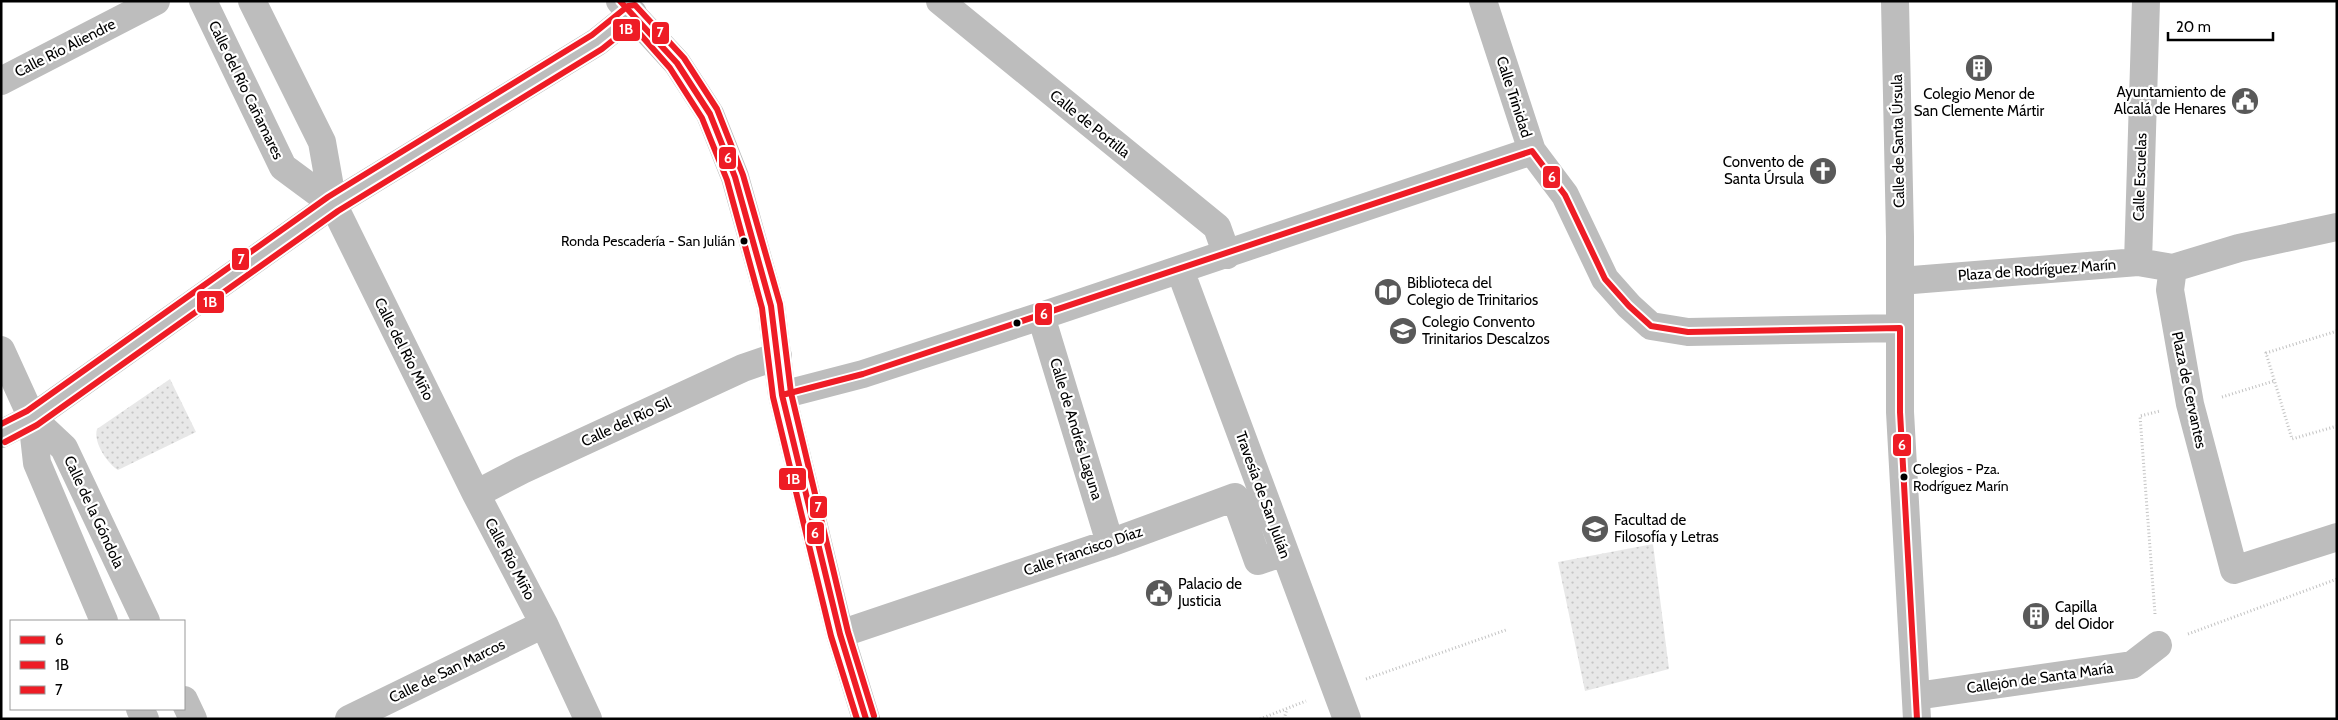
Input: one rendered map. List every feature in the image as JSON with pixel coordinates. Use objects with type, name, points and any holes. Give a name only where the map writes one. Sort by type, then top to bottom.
[{"type":"street","name":"Calle Río Aliendre","points":[[1,81],[156,1]]},
{"type":"street","name":"Calle del Río Cañamares","points":[[203,1],[284,167],[333,204]]},
{"type":"street","points":[[252,1],[322,142],[333,204]]},
{"type":"street","name":"Calle de Portilla","points":[[940,1],[1217,227],[1227,255]]},
{"type":"street","name":"Calle Trinidad","points":[[1483,1],[1532,151],[1565,195],[1605,279],[1629,306],[1651,326],[1688,332],[1900,328]]},
{"type":"street","name":"Calle de Santa Úrsula","points":[[1895,1],[1900,280],[1900,412],[1916,707]]},
{"type":"street","name":"Calle Escuelas","points":[[2138,262],[2146,1]]},
{"type":"street","points":[[1,434],[32,418],[333,204],[598,42],[627,7],[678,63],[710,114],[735,177],[771,306],[782,395],[840,634],[866,719]]},
{"type":"street","points":[[782,395],[863,374],[1227,255],[1532,151]]},
{"type":"street","name":"Calle del Río Miño","points":[[333,204],[476,494]]},
{"type":"street","points":[[2173,268],[2239,248],[2337,227]]},
{"type":"street","name":"Plaza de Rodríguez Marín","points":[[1900,280],[2138,262],[2173,268]]},
{"type":"street","name":"Plaza de Cervantes","points":[[2173,268],[2170,290],[2190,404],[2234,570],[2337,537]]},
{"type":"street","name":"Travesía de San Julián","points":[[1180,270],[1347,719]]},
{"type":"street","name":"Calle de Andrés Laguna","points":[[1041,316],[1110,543]]},
{"type":"street","points":[[1,350],[32,418]]},
{"type":"street","name":"Calle del Río Sil","points":[[476,494],[522,470],[726,376],[778,356]]},
{"type":"street","name":"Calle de la Góndola","points":[[32,418],[37,463],[104,620]]},
{"type":"street","name":"Calle de la Góndola","points":[[32,418],[64,448],[146,620]]},
{"type":"street","name":"Calle Río Miño","points":[[476,494],[544,624]]},
{"type":"street","name":"Calle Francisco Díaz","points":[[840,634],[1110,543],[1236,497],[1258,561],[1284,552]]},
{"type":"street","points":[[544,624],[588,719]]},
{"type":"street","name":"Calle de San Marcos","points":[[365,715],[544,624]]},
{"type":"street","name":"Callejón de Santa María","points":[[1916,707],[2132,665],[2158,645]]},
{"type":"street","points":[[185,702],[193,719]]},
{"type":"path","points":[[2337,331],[2266,352],[2292,440],[2337,426]]},
{"type":"path","points":[[2274,381],[2222,398],[2140,416],[2158,645],[2337,579]]},
{"type":"path","points":[[1260,719],[1336,689],[1506,630]]},
{"type":"path","points":[[1284,719],[1287,709]]},
{"type":"shaded area","points":[[170,379],[196,432],[118,470],[102,452],[97,440],[97,429]]},
{"type":"shaded area","points":[[1653,544],[1669,669],[1585,691],[1558,562]]},
{"type":"transit line","name":"6","points":[[620,1],[677,63],[710,114],[735,177],[771,306],[782,395],[840,634],[866,719]]},
{"type":"transit line","name":"7","points":[[1,424],[27,411],[328,197],[592,35],[628,6],[635,5],[684,58],[717,109],[743,175],[780,304],[791,393],[848,632],[874,716]]},
{"type":"transit line","name":"1B","points":[[5,442],[37,425],[338,211],[602,49],[632,25],[670,68],[702,118],[727,180],[762,308],[773,397],[831,636],[857,719]]},
{"type":"transit line","name":"6","points":[[782,395],[863,374],[1532,151],[1565,195],[1605,279],[1629,306],[1651,326],[1688,332],[1900,328],[1900,412],[1917,719]]},
{"type":"place","name":"Colegio Menor de San Clemente Mártir","points":[[1979,68]]},
{"type":"place","name":"Ayuntamiento de Alcalá de Henares","points":[[2245,101]]},
{"type":"place","name":"Convento de Santa Úrsula","points":[[1823,171]]},
{"type":"place","name":"Ronda Pescadería - San Julián","points":[[744,241]]},
{"type":"place","name":"Biblioteca del Colegio de Trinitarios","points":[[1388,292]]},
{"type":"place","name":"Colegio Convento Trinitarios Descalzos","points":[[1403,331]]},
{"type":"place","name":"Colegios - Pza. Rodríguez Marín","points":[[1904,477]]},
{"type":"place","name":"Facultad de Filosofía y Letras","points":[[1595,529]]},
{"type":"place","name":"Palacio de Justicia","points":[[1159,593]]},
{"type":"place","name":"Capilla del Oidor","points":[[2036,616]]}]
